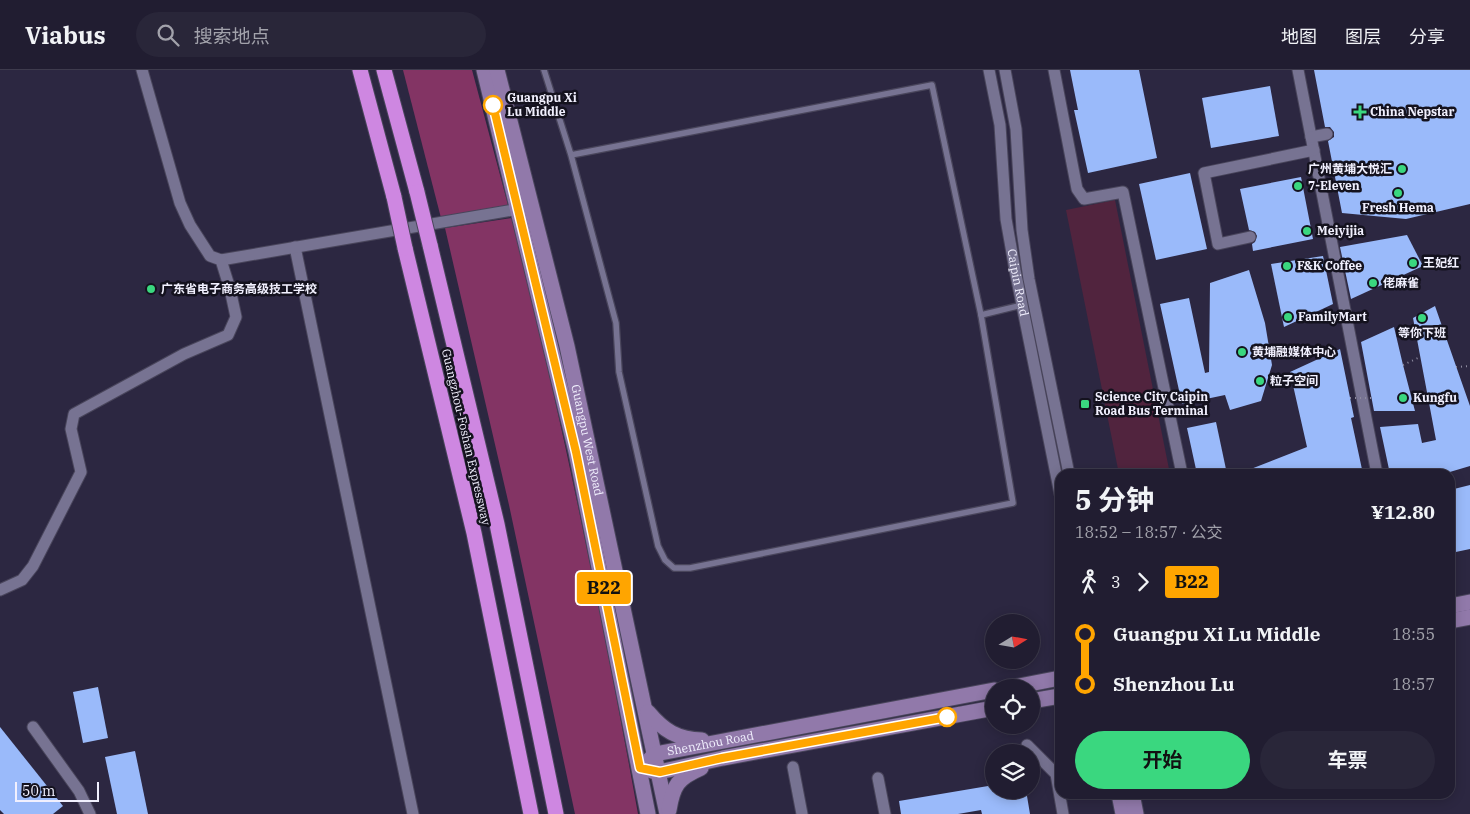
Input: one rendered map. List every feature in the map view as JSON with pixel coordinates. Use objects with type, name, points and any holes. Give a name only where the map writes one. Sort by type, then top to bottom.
[{"type":"highway","name":"Guangzhou-Foshan Expressway","points":[[360,70],[394,197],[474,534],[532,814]]},
{"type":"highway","name":"Guangzhou-Foshan Expressway","points":[[384,70],[417,192],[497,524],[556,814]]},
{"type":"main road","name":"Guangpu West Road","points":[[484,70],[576,452],[648,814]]},
{"type":"main road","name":"Guangpu West Road","points":[[497,70],[567,346],[660,772],[667,814]]},
{"type":"main road","points":[[1455,605],[1470,602]]},
{"type":"main road","points":[[1455,620],[1470,617]]},
{"type":"main road","points":[[1040,682],[1055,679]]},
{"type":"main road","name":"Shenzhou Road","points":[[640,768],[655,754],[985,692]]},
{"type":"main road","points":[[1040,699],[1055,697]]},
{"type":"main road","points":[[646,709],[660,726],[678,737],[689,740],[726,741]]},
{"type":"main road","name":"Shenzhou Road","points":[[640,768],[660,772],[722,758],[985,710]]},
{"type":"main road","points":[[667,814],[678,781],[686,774],[722,758]]},
{"type":"main road","points":[[1120,799],[1123,814]]},
{"type":"main road","points":[[1133,799],[1136,814]]},
{"type":"street","points":[[142,70],[180,203],[190,225],[210,256],[221,260],[519,209]]},
{"type":"street","name":"Caipin Road","points":[[989,70],[1000,125],[1006,219],[1055,469]]},
{"type":"street","name":"Caipin Road","points":[[1005,70],[1016,129],[1022,230],[1028,270],[1069,469]]},
{"type":"street","points":[[1054,70],[1077,189],[1084,199],[1123,192],[1181,469]]},
{"type":"street","points":[[1298,70],[1376,469]]},
{"type":"street","points":[[1311,137],[1327,134]]},
{"type":"street","points":[[1250,237],[1218,244],[1204,173],[1314,150]]},
{"type":"street","points":[[295,248],[413,814]]},
{"type":"street","points":[[0,590],[22,580],[33,566],[81,472],[71,429],[74,414],[184,354],[228,335],[236,317],[230,288],[221,260]]},
{"type":"street","points":[[33,726],[79,791],[86,812]]},
{"type":"street","points":[[1040,758],[1055,773]]},
{"type":"street","points":[[793,767],[802,814]]},
{"type":"street","points":[[878,778],[885,814]]},
{"type":"street","points":[[1060,799],[1063,814]]},
{"type":"lane","points":[[544,70],[571,155],[616,323],[619,372],[658,546],[665,560],[674,568],[690,568],[1013,503],[981,315],[932,85],[571,155]]},
{"type":"lane","points":[[981,315],[1022,305]]},
{"type":"path","points":[[1325,266],[1343,263]]},
{"type":"path","points":[[1403,365],[1420,357]]},
{"type":"path","points":[[1456,367],[1470,366]]},
{"type":"path","points":[[1350,398],[1371,398]]},
{"type":"shaded area","points":[[403,70],[472,70],[508,205],[441,218]]},
{"type":"shaded area","points":[[1115,200],[1169,469],[1118,469],[1066,210]]},
{"type":"shaded area","points":[[512,218],[580,515],[638,814],[575,814],[509,505],[445,228]]},
{"type":"building","points":[[1070,70],[1139,70],[1157,158],[1088,173],[1074,110],[1078,110]]},
{"type":"building","name":"广州黄埔大悦汇","points":[[1314,70],[1470,70],[1470,204],[1406,219],[1342,213],[1328,141],[1334,137],[1334,132],[1330,127],[1325,127]]},
{"type":"building","points":[[1270,86],[1279,136],[1211,148],[1202,98]]},
{"type":"building","points":[[1190,173],[1207,249],[1156,260],[1139,184]]},
{"type":"building","points":[[1301,177],[1313,239],[1253,251],[1252,244],[1257,236],[1255,232],[1249,230],[1240,189]]},
{"type":"building","points":[[1407,235],[1423,266],[1351,299],[1340,247]]},
{"type":"building","points":[[1323,256],[1333,304],[1284,327],[1271,264]]},
{"type":"building","name":"黄埔融媒体中心","points":[[1249,270],[1265,323],[1272,365],[1261,401],[1230,410],[1225,395],[1182,404],[1160,304],[1189,298],[1205,373],[1209,372],[1210,283]]},
{"type":"building","points":[[1435,306],[1470,406],[1470,466],[1455,470],[1389,469],[1380,427],[1418,424],[1422,443],[1436,440],[1413,318]]},
{"type":"building","points":[[1394,327],[1415,411],[1374,411],[1361,342]]},
{"type":"building","points":[[1340,349],[1354,417],[1351,418],[1362,469],[1251,469],[1307,447],[1290,372]]},
{"type":"building","points":[[1216,422],[1226,469],[1196,469],[1187,428]]},
{"type":"building","points":[[1470,485],[1470,549],[1455,552],[1455,489]]},
{"type":"building","points":[[98,687],[108,738],[83,743],[73,692]]},
{"type":"building","points":[[0,727],[63,806],[53,814],[4,814],[0,810]]},
{"type":"building","points":[[135,751],[148,814],[117,814],[105,757]]},
{"type":"building","points":[[985,787],[985,799],[1028,799],[1030,814],[982,814],[981,810],[958,814],[901,814],[899,801]]},
{"type":"bus line","name":"B22","points":[[493,105],[576,452],[640,768],[660,772],[722,758],[947,717]]},
{"type":"place","name":"Guangpu Xi Lu Middle","points":[[493,105]]},
{"type":"place","name":"China Nepstar","points":[[1360,112]]},
{"type":"place","name":"广州黄埔大悦汇","points":[[1402,169]]},
{"type":"place","name":"7-Eleven","points":[[1298,186]]},
{"type":"place","name":"Fresh Hema","points":[[1398,193]]},
{"type":"place","name":"Meiyijia","points":[[1307,231]]},
{"type":"place","name":"王妃红","points":[[1413,263]]},
{"type":"place","name":"F&K Coffee","points":[[1287,266]]},
{"type":"place","name":"佬麻雀","points":[[1373,283]]},
{"type":"place","name":"广东省电子商务高级技工学校","points":[[151,289]]},
{"type":"place","name":"FamilyMart","points":[[1288,317]]},
{"type":"place","name":"等你下班","points":[[1422,318]]},
{"type":"place","name":"黄埔融媒体中心","points":[[1242,352]]},
{"type":"place","name":"粒子空间","points":[[1260,381]]},
{"type":"place","name":"Kungfu","points":[[1403,398]]},
{"type":"place","name":"Science City Caipin Road Bus Terminal","points":[[1085,404]]}]
